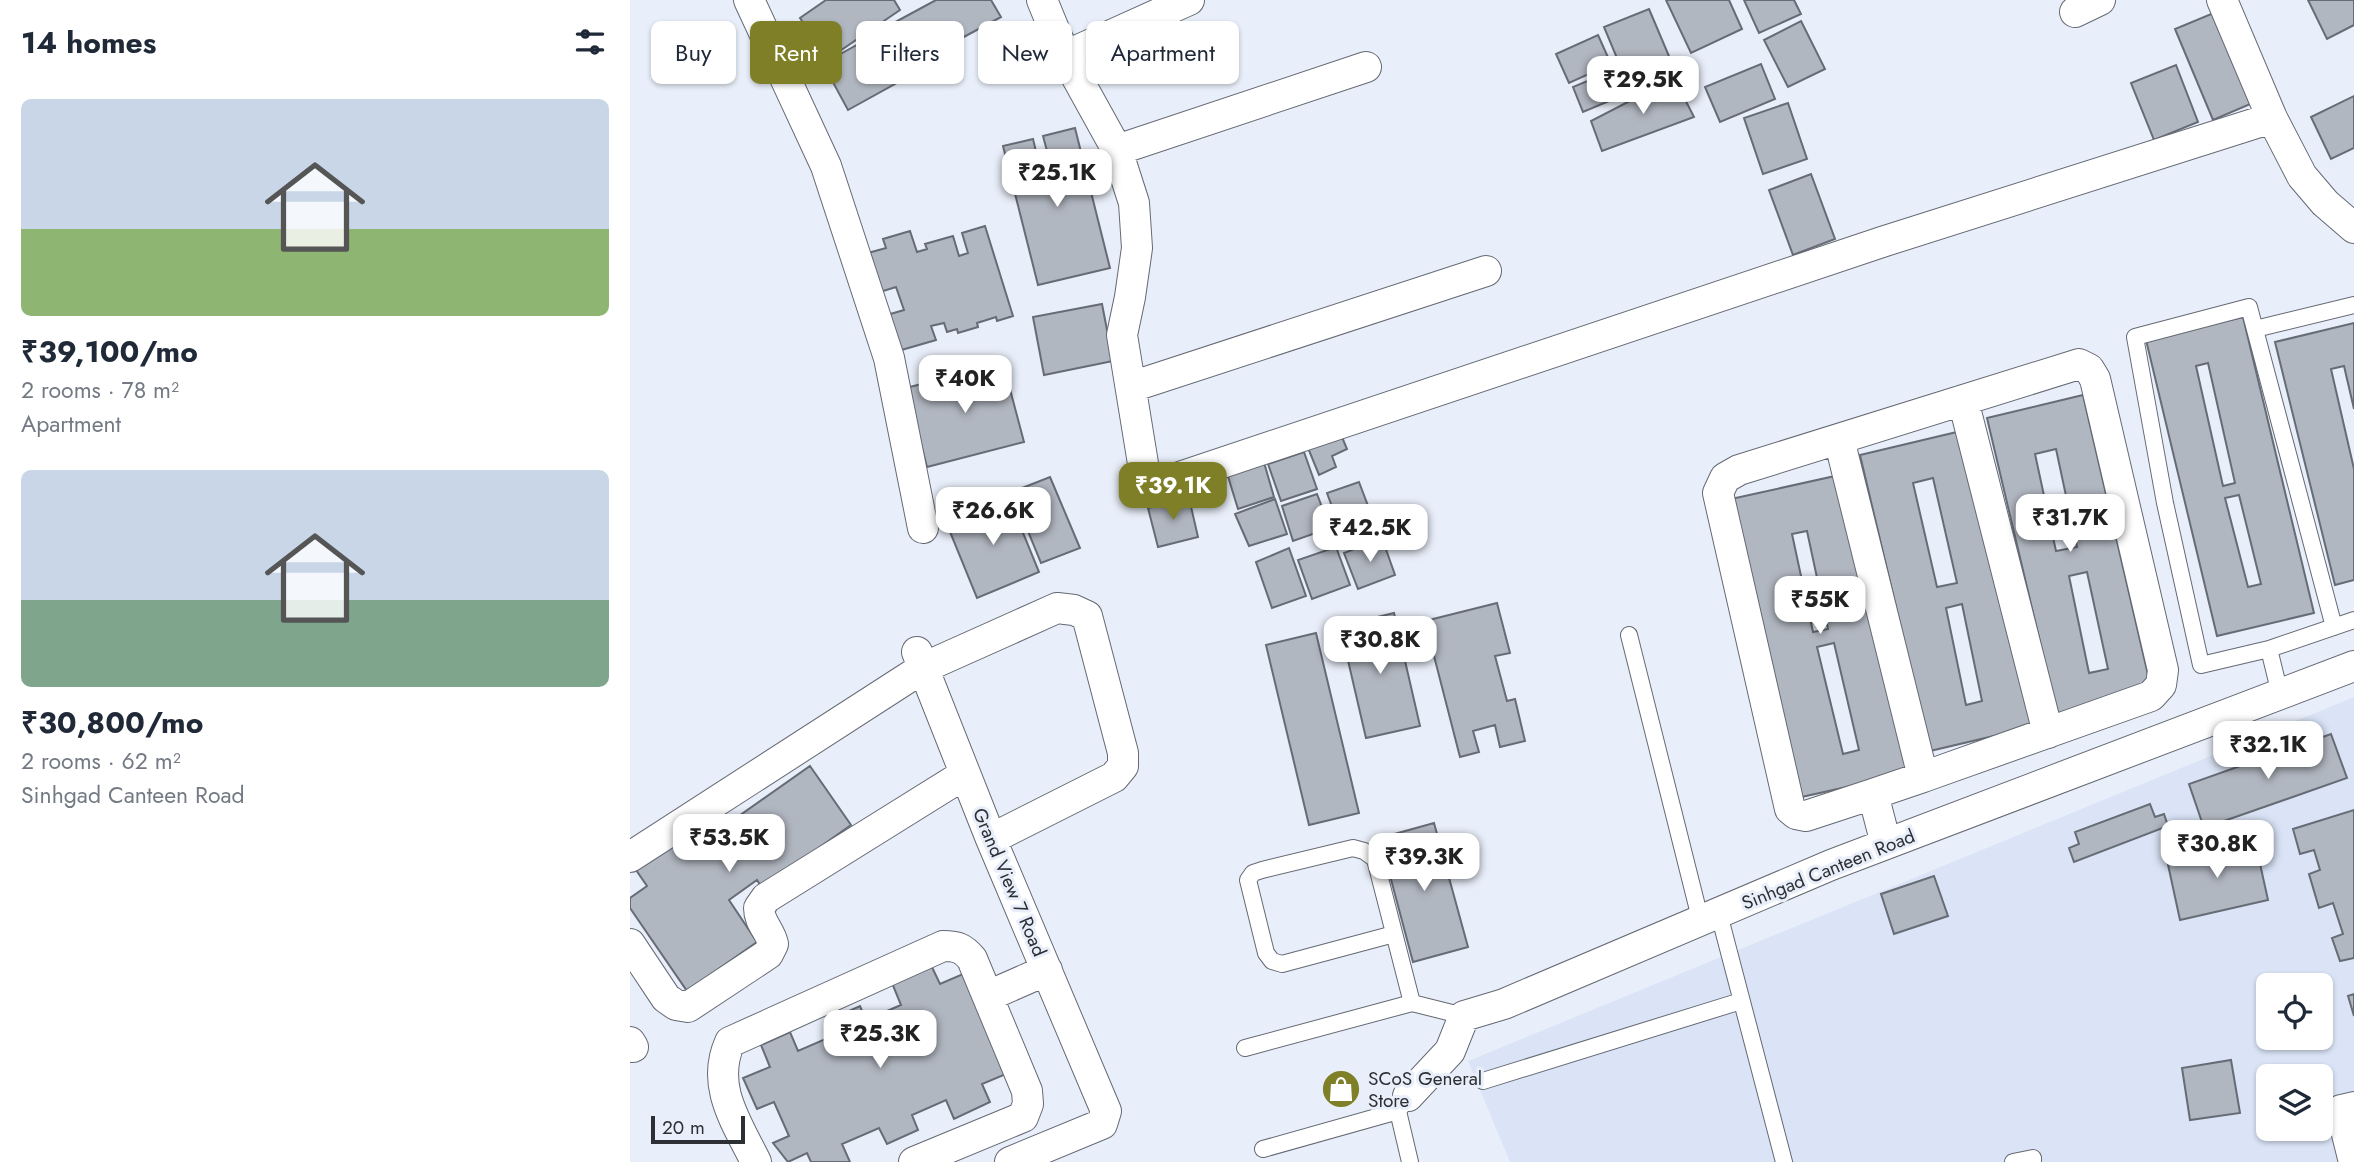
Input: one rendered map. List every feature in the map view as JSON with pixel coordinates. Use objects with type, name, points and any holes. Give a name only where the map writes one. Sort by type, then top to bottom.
[{"type":"street","points":[[749,0],[831,179],[889,358],[923,528]]},
{"type":"street","points":[[1042,0],[1051,21]]},
{"type":"street","points":[[1072,53],[1189,0]]},
{"type":"street","points":[[2222,0],[2272,118],[2302,176],[2325,203],[2354,228]]},
{"type":"street","points":[[1117,150],[1366,67]]},
{"type":"street","points":[[1072,69],[1117,150],[1134,203],[1137,248],[1122,335],[1147,488],[1869,246],[2272,118]]},
{"type":"street","points":[[1130,387],[1486,271]]},
{"type":"street","points":[[2079,364],[2089,369],[2095,379],[2163,670],[2161,685],[2151,696],[2048,733],[1805,816],[1796,814],[1790,808],[1718,493],[1726,478],[1740,470],[1963,400],[2079,364]]},
{"type":"street","points":[[1963,400],[2048,733]]},
{"type":"street","points":[[1839,439],[1923,777]]},
{"type":"street","points":[[630,857],[920,660],[1057,608],[1074,610],[1087,616],[1123,753],[1123,766],[1114,777],[991,839]]},
{"type":"street","name":"Grand View 7 Road","points":[[920,660],[991,839],[1106,1111],[1102,1124],[1010,1162]]},
{"type":"street","name":"Sinhgad Canteen Road","points":[[1464,1016],[1504,1004],[1831,865],[2354,666]]},
{"type":"street","points":[[632,950],[666,998],[676,1005],[688,1007],[768,954],[773,944],[759,918],[759,908],[766,898],[965,774]]},
{"type":"street","points":[[1873,793],[1886,844]]},
{"type":"street","points":[[756,1162],[726,1101],[723,1058],[730,1042],[943,946],[956,946],[965,950],[972,959],[1027,1091],[1028,1104],[1023,1117],[914,1162]]},
{"type":"street","points":[[988,996],[1048,970]]},
{"type":"street","points":[[1403,1104],[1451,1051],[1464,1016]]},
{"type":"street","points":[[2354,1107],[2341,1110],[2354,1162]]},
{"type":"lane","points":[[2255,329],[2354,305]]},
{"type":"lane","points":[[2334,627],[2249,307],[2135,337],[2165,503],[2201,665],[2269,649],[2334,627],[2354,620]]},
{"type":"lane","points":[[1629,635],[1710,918],[1741,1001],[1780,1161]]},
{"type":"lane","points":[[2269,649],[2280,694]]},
{"type":"lane","points":[[1394,934],[1282,964],[1272,961],[1266,953],[1248,880],[1253,873],[1262,870],[1353,848],[1364,851],[1375,859],[1412,1003]]},
{"type":"lane","points":[[1483,1081],[1741,1001]]},
{"type":"lane","points":[[1245,1048],[1412,1003],[1464,1016]]},
{"type":"lane","points":[[1263,1149],[1403,1104],[1410,1162]]},
{"type":"lane","points":[[2013,1162],[2033,1158],[2034,1162]]},
{"type":"shaded area","points":[[2354,697],[2354,1162],[1510,1162],[1468,1061]]},
{"type":"building","points":[[826,0],[894,0],[900,10],[884,21],[856,21],[856,40],[842,49],[842,21],[802,21],[800,18]]},
{"type":"building","points":[[936,0],[991,0],[1001,17],[994,21],[978,21],[978,29],[964,37],[964,21],[897,21]]},
{"type":"building","points":[[1666,0],[1729,0],[1742,29],[1691,53]]},
{"type":"building","points":[[1744,0],[1794,0],[1801,14],[1759,33]]},
{"type":"building","points":[[2308,0],[2354,0],[2354,25],[2327,39]]},
{"type":"building","points":[[1649,9],[1674,68],[1629,87],[1604,27]]},
{"type":"building","points":[[2216,12],[2255,102],[2213,120],[2175,29]]},
{"type":"building","points":[[1801,21],[1825,69],[1788,87],[1764,40]]},
{"type":"building","points":[[1598,35],[1611,64],[1569,83],[1556,54]]},
{"type":"building","points":[[856,45],[856,84],[895,84],[848,110],[834,84],[842,84],[842,53]]},
{"type":"building","points":[[1761,64],[1775,99],[1720,122],[1705,87]]},
{"type":"building","points":[[2176,65],[2198,122],[2154,140],[2131,83]]},
{"type":"building","points":[[1616,69],[1626,94],[1583,112],[1573,87]]},
{"type":"building","points":[[1674,78],[1694,117],[1602,151],[1591,121]]},
{"type":"building","points":[[2354,96],[2354,148],[2331,159],[2311,117]]},
{"type":"building","points":[[1788,103],[1807,159],[1763,174],[1744,118]]},
{"type":"building","points":[[1075,128],[1110,268],[1038,285],[1003,146],[1033,139],[1041,172],[1052,170],[1043,136]]},
{"type":"building","points":[[1811,174],[1835,239],[1793,255],[1769,190]]},
{"type":"building","points":[[985,226],[1013,316],[997,321],[996,317],[977,323],[978,327],[958,333],[957,329],[947,332],[944,323],[931,326],[936,340],[898,351],[887,315],[904,310],[896,287],[880,292],[868,253],[886,248],[883,239],[910,231],[917,252],[927,249],[925,244],[953,236],[959,256],[968,253],[962,233]]},
{"type":"building","points":[[1102,304],[1113,361],[1044,375],[1033,317]]},
{"type":"building","points":[[2243,317],[2314,613],[2217,636],[2146,340]],"holes":[[[2208,363],[2235,483],[2223,486],[2196,366]],[[2239,495],[2261,584],[2248,587],[2225,498]]]},
{"type":"building","points":[[2354,323],[2354,409],[2344,366],[2331,369],[2354,469],[2354,580],[2335,585],[2275,342]]},
{"type":"building","points":[[1003,363],[1024,442],[927,467],[906,388]]},
{"type":"building","points":[[2083,395],[2152,692],[2057,714],[1987,418]],"holes":[[[2056,449],[2077,547],[2056,551],[2035,454]],[[2087,572],[2108,669],[2089,673],[2069,576]]]},
{"type":"building","points":[[1339,430],[1347,449],[1332,456],[1336,467],[1319,475],[1306,443]]},
{"type":"building","points":[[1961,431],[2032,727],[1930,751],[1860,455]],"holes":[[[1933,478],[1957,583],[1937,587],[1913,483]],[[1962,604],[1982,701],[1966,705],[1946,608]]]},
{"type":"building","points":[[1304,452],[1317,489],[1281,501],[1268,464]]},
{"type":"building","points":[[1263,459],[1274,497],[1238,509],[1226,470]]},
{"type":"building","points":[[1844,474],[1910,773],[1797,798],[1731,499]],"holes":[[[1807,531],[1828,629],[1813,632],[1792,534]],[[1834,643],[1859,750],[1843,754],[1817,647]]]},
{"type":"building","points":[[1050,477],[1080,548],[1041,563],[1012,492]]},
{"type":"building","points":[[1359,482],[1373,519],[1341,531],[1327,493]]},
{"type":"building","points":[[1317,494],[1330,528],[1293,541],[1282,506]]},
{"type":"building","points":[[1008,496],[1039,572],[977,598],[946,522]]},
{"type":"building","points":[[1189,498],[1198,537],[1158,547],[1148,508]]},
{"type":"building","points":[[1275,499],[1287,534],[1249,546],[1235,514]]},
{"type":"building","points":[[1382,538],[1395,575],[1358,589],[1344,553]]},
{"type":"building","points":[[1336,547],[1350,585],[1312,599],[1298,560]]},
{"type":"building","points":[[1289,548],[1306,596],[1272,608],[1256,562]]},
{"type":"building","points":[[1497,603],[1510,653],[1495,656],[1507,701],[1515,699],[1525,741],[1500,747],[1495,725],[1473,731],[1479,752],[1460,757],[1425,621]]},
{"type":"building","points":[[1394,613],[1420,726],[1366,738],[1340,626]]},
{"type":"building","points":[[1316,633],[1359,813],[1309,825],[1266,645]]},
{"type":"building","points":[[2331,734],[2347,778],[2204,828],[2189,784]]},
{"type":"building","points":[[810,766],[851,825],[762,888],[757,880],[729,900],[757,942],[687,991],[630,908],[630,898],[647,886],[636,870],[717,812],[726,825]]},
{"type":"building","points":[[2150,804],[2155,817],[2164,814],[2168,826],[2074,862],[2069,848],[2079,844],[2075,832]]},
{"type":"building","points":[[2354,810],[2354,958],[2340,961],[2332,938],[2343,934],[2333,903],[2319,908],[2309,874],[2320,870],[2314,850],[2300,854],[2293,829]]},
{"type":"building","points":[[1434,823],[1468,947],[1413,962],[1380,838]]},
{"type":"building","points":[[2255,841],[2268,900],[2180,920],[2167,860]]},
{"type":"building","points":[[1934,876],[1948,916],[1894,934],[1881,894]]},
{"type":"building","points":[[931,965],[940,984],[963,974],[1006,1074],[982,1084],[990,1102],[954,1119],[946,1100],[912,1115],[918,1130],[887,1144],[879,1128],[842,1144],[850,1162],[811,1162],[807,1153],[788,1162],[773,1143],[789,1136],[774,1102],[757,1109],[743,1078],[770,1067],[761,1045],[790,1032],[798,1051],[835,1035],[829,1020],[860,1006],[866,1020],[901,1005],[892,983]]},
{"type":"building","points":[[2354,994],[2354,1016],[2348,996]]},
{"type":"building","points":[[2231,1060],[2240,1113],[2190,1120],[2182,1068]]},
{"type":"place","name":"SCoS General Store","points":[[1341,1089]]}]
